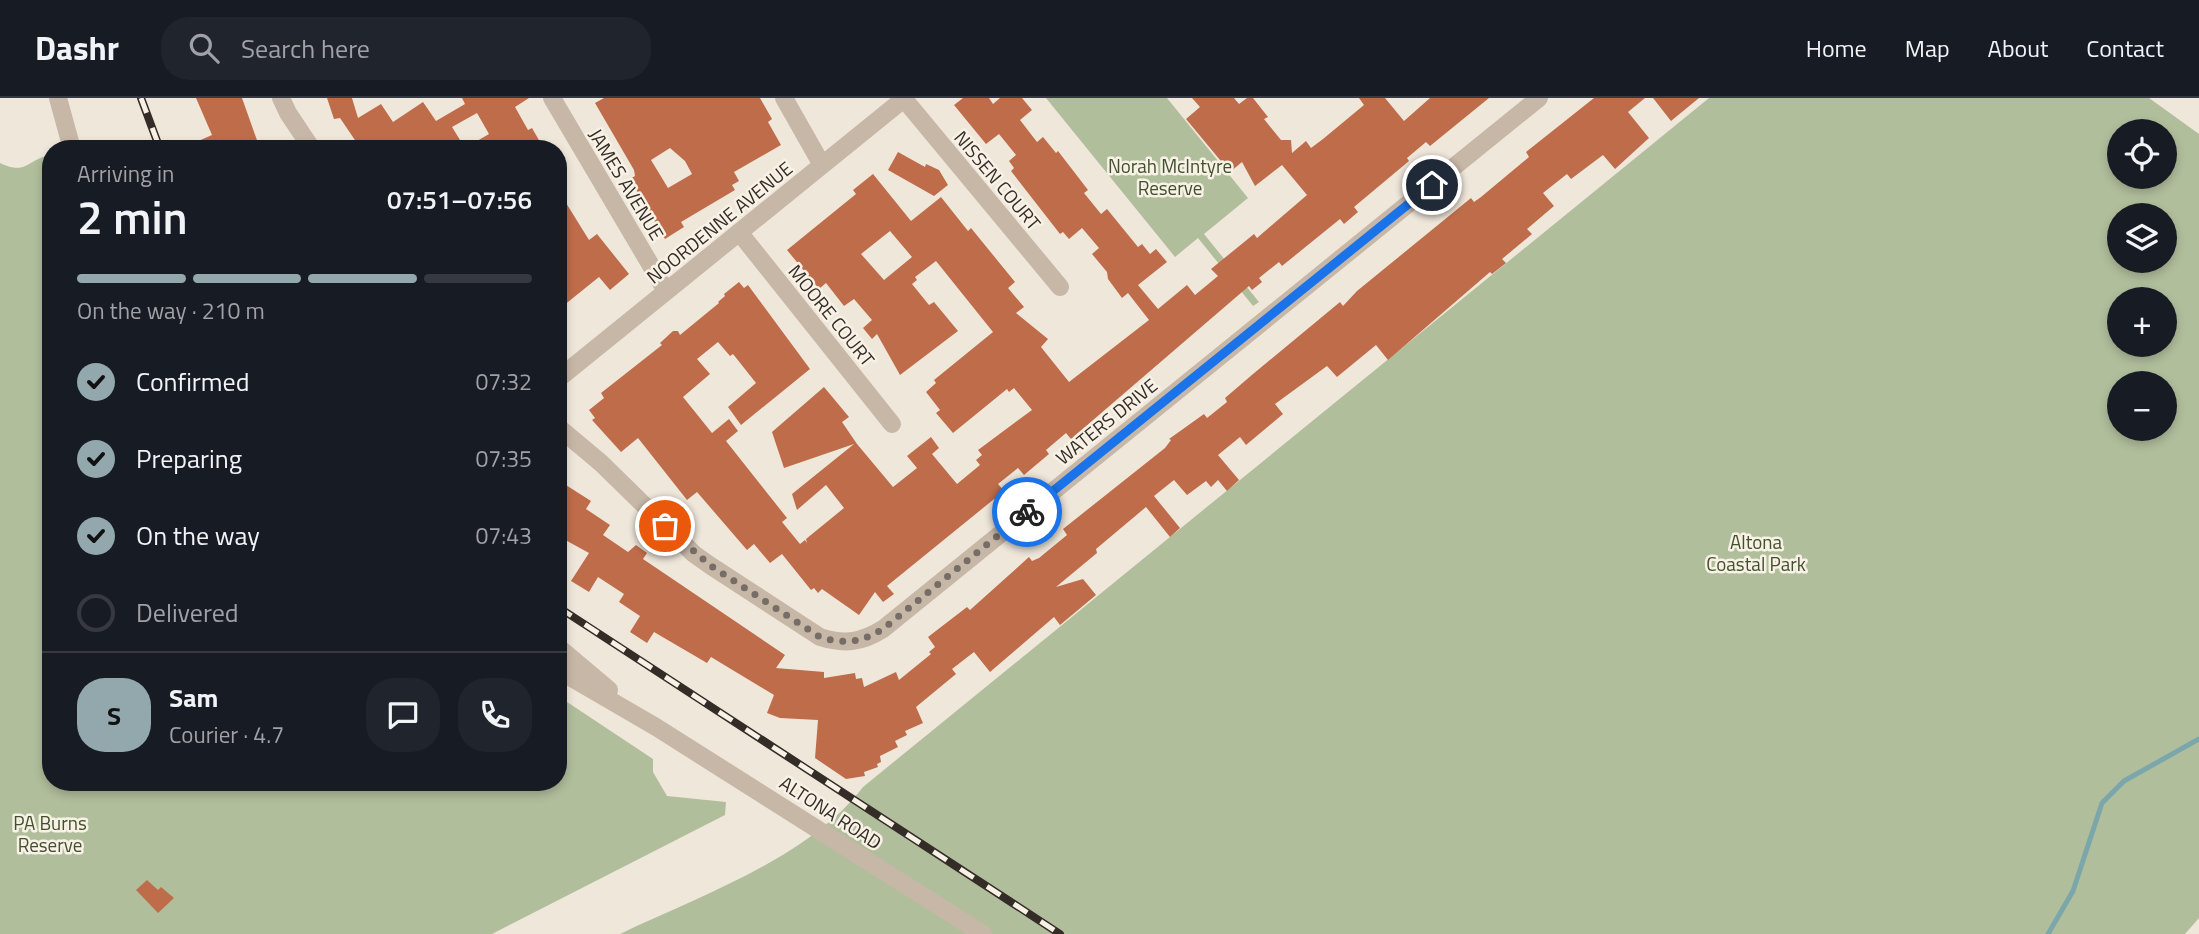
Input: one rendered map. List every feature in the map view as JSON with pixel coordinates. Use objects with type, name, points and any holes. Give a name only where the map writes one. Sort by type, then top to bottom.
[{"type":"street","points":[[58,98],[70,140]]},
{"type":"street","points":[[281,98],[306,140]]},
{"type":"street","name":"JAMES AVENUE","points":[[552,98],[666,291]]},
{"type":"street","points":[[784,98],[822,165]]},
{"type":"street","name":"NOORDENNE AVENUE","points":[[567,372],[905,98]]},
{"type":"street","name":"NISSEN COURT","points":[[905,98],[1060,288]]},
{"type":"street","name":"WATERS DRIVE","points":[[567,435],[601,463],[694,554],[711,566],[820,637],[845,642],[869,638],[1539,98]]},
{"type":"street","name":"MOORE COURT","points":[[739,232],[892,424]]},
{"type":"street","name":"ALTONA ROAD","points":[[567,654],[656,727]]},
{"type":"street","name":"ALTONA ROAD","points":[[567,675],[656,727],[983,934]]},
{"type":"green space","name":"Norah McIntyre Reserve","points":[[1046,98],[1167,98],[1248,198],[1204,234],[1259,302],[1253,306],[1198,238],[1175,257]]},
{"type":"green space","name":"Altona Coastal Park","points":[[1709,98],[2149,98],[2199,134],[2199,918],[2185,934],[620,934],[751,873],[813,835],[840,812],[863,787]]},
{"type":"green space","name":"PA Burns Reserve","points":[[42,157],[42,791],[567,791],[567,702],[653,759],[653,772],[667,796],[726,802],[725,815],[492,934],[0,934],[0,163],[9,167],[22,167]]},
{"type":"building","points":[[196,98],[242,98],[257,140],[201,140],[212,135]]},
{"type":"building","points":[[327,98],[352,98],[358,118],[381,104],[393,122],[423,102],[436,121],[465,104],[462,98],[529,98],[515,107],[528,130],[532,128],[539,140],[479,140],[489,134],[477,113],[452,127],[460,140],[355,140],[340,118],[334,119]]},
{"type":"building","points":[[604,98],[760,98],[772,119],[768,122],[781,145],[734,172],[739,181],[732,185],[735,190],[681,222],[684,227],[665,239],[630,179],[635,176],[634,170],[595,103]],"holes":[[[670,148],[685,161],[692,174],[668,188],[651,160]]]},
{"type":"building","points":[[963,98],[989,98],[993,104],[1000,98],[1022,98],[1032,110],[1020,120],[1037,142],[1043,137],[1056,153],[1058,151],[1088,190],[1084,193],[1101,214],[1107,209],[1138,247],[1142,244],[1150,254],[1156,249],[1167,262],[1138,285],[1158,309],[1187,285],[1195,295],[1218,276],[1211,269],[1254,234],[1257,238],[1307,195],[1282,165],[1255,186],[1242,162],[1230,172],[1186,119],[1200,107],[1192,98],[1234,98],[1239,104],[1247,98],[1253,98],[1268,117],[1264,119],[1281,140],[1291,140],[1292,153],[1306,141],[1311,148],[1323,139],[1364,105],[1359,98],[1385,98],[1404,121],[1430,98],[1489,98],[1430,146],[1426,142],[1407,158],[1409,161],[1354,207],[1358,212],[1344,224],[1340,219],[1282,266],[1279,262],[1259,278],[1262,282],[1252,290],[1249,286],[1071,439],[1066,433],[1046,450],[1049,454],[1024,475],[1018,468],[998,484],[1004,491],[887,586],[894,594],[883,602],[875,592],[859,615],[822,589],[818,593],[814,588],[811,590],[782,554],[770,563],[754,544],[747,550],[697,492],[687,500],[638,438],[621,452],[592,420],[595,418],[589,410],[604,398],[601,393],[662,345],[660,343],[673,331],[678,331],[680,335],[719,303],[724,294],[739,282],[744,288],[748,285],[810,369],[741,425],[728,407],[756,383],[733,354],[730,356],[718,342],[697,359],[710,374],[683,397],[712,433],[729,419],[738,431],[726,441],[787,518],[782,522],[800,544],[805,540],[807,543],[806,539],[844,508],[826,485],[797,510],[792,494],[854,444],[784,468],[772,432],[824,387],[849,417],[842,422],[857,444],[893,487],[917,468],[907,456],[931,437],[939,448],[932,454],[957,484],[980,465],[976,460],[982,455],[978,450],[1032,410],[1014,388],[1009,392],[1007,389],[953,433],[936,413],[940,410],[926,392],[936,383],[934,380],[993,332],[936,261],[915,277],[917,280],[912,284],[929,305],[934,302],[958,331],[900,375],[877,334],[872,339],[863,328],[872,320],[854,299],[844,306],[826,283],[819,289],[787,250],[856,194],[853,190],[873,174],[911,221],[941,197],[968,231],[971,228],[1015,282],[1008,288],[1024,307],[1016,313],[1048,339],[1041,347],[1069,382],[1149,320],[1128,293],[1122,298],[1108,279],[1107,272],[1092,254],[1099,248],[1082,228],[1069,239],[1063,232],[1060,234],[1011,171],[1014,168],[1009,161],[1016,155],[999,134],[986,144],[954,105]],"holes":[[[890,231],[912,257],[884,280],[861,254]]]},
{"type":"building","points":[[1594,98],[1645,98],[1628,112],[1649,138],[1615,169],[1603,155],[1571,179],[1567,174],[1543,193],[1554,206],[1527,229],[1532,234],[1502,259],[1506,263],[1492,274],[1490,272],[1388,360],[1376,345],[1337,377],[1327,366],[1275,404],[1283,414],[1246,445],[1240,437],[1218,455],[1239,480],[1227,491],[1218,480],[1211,487],[1206,481],[1187,495],[1174,480],[1154,496],[1180,528],[1170,537],[1146,507],[1056,587],[1083,579],[1096,595],[1060,625],[1054,617],[990,672],[974,652],[952,669],[956,674],[916,707],[923,723],[905,731],[907,735],[895,741],[898,747],[880,756],[878,767],[864,772],[865,776],[846,779],[815,758],[818,720],[780,718],[767,713],[774,695],[711,657],[707,663],[654,632],[647,643],[630,632],[640,616],[619,602],[624,594],[598,577],[589,592],[571,581],[589,553],[567,541],[567,486],[591,501],[586,509],[610,525],[603,535],[628,552],[636,545],[647,553],[643,559],[785,655],[776,668],[824,672],[824,678],[855,673],[856,679],[862,678],[864,687],[896,672],[899,680],[931,654],[929,652],[935,647],[928,637],[967,607],[970,610],[1029,557],[1032,561],[1039,558],[1067,535],[1063,529],[1165,448],[1171,440],[1169,439],[1204,414],[1207,418],[1227,402],[1225,398],[1340,302],[1343,306],[1357,291],[1471,198],[1474,202],[1529,157],[1526,152]]},
{"type":"building","points":[[1653,98],[1699,98],[1671,121]]},
{"type":"building","points":[[898,152],[925,167],[926,164],[939,170],[948,185],[934,196],[888,170]]},
{"type":"building","points":[[567,205],[589,240],[597,234],[629,274],[610,290],[599,277],[567,303]]},
{"type":"building","points":[[147,880],[158,890],[161,887],[174,898],[158,913],[136,890]]},
{"type":"waterway","points":[[2048,934],[2073,891],[2102,803],[2124,781],[2199,739]]},
{"type":"railway","points":[[141,98],[157,140]]},
{"type":"railway","points":[[567,613],[1060,934]]},
{"type":"way so far","points":[[665,526],[694,554],[820,637],[832,641],[857,642],[883,629],[1027,512]]},
{"type":"route","points":[[1027,512],[1432,185]]}]
